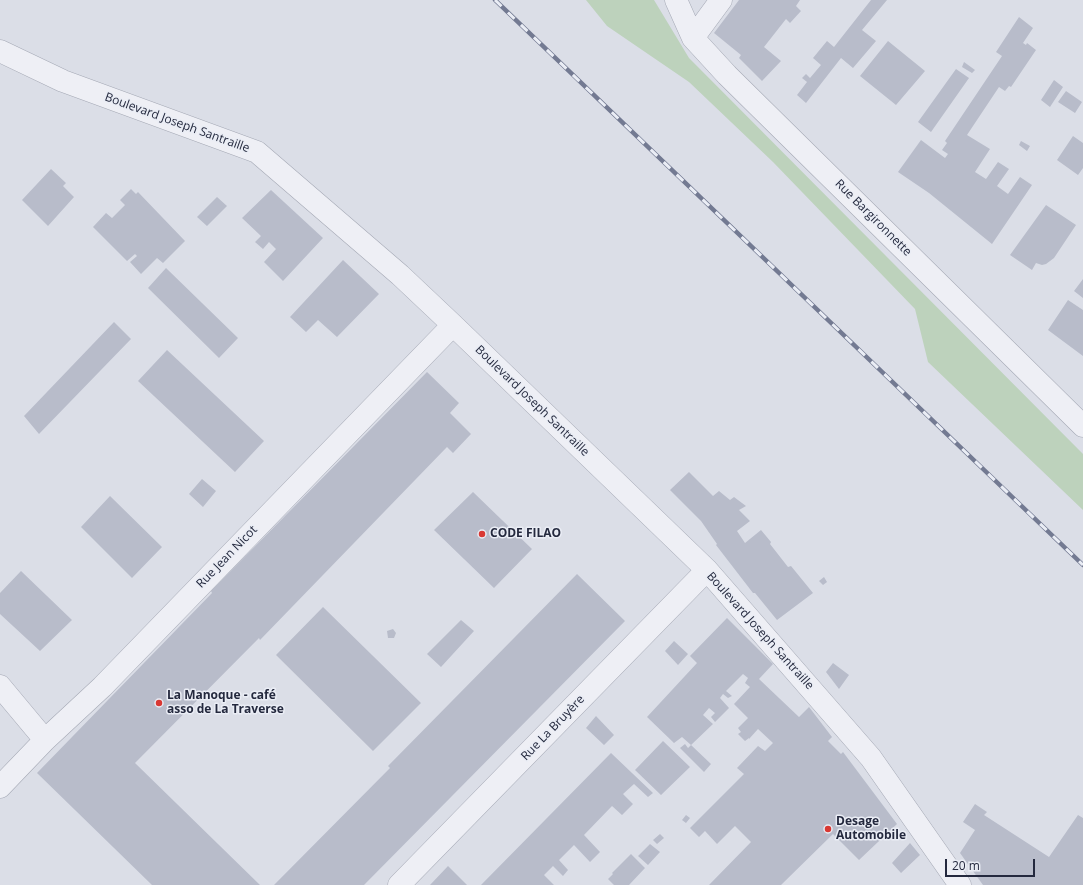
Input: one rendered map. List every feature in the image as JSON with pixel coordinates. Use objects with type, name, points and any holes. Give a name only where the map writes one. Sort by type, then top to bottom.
[{"type":"street","name":"Rue Bargironnette","points":[[676,0],[693,38],[732,80],[1083,426]]},
{"type":"street","points":[[693,38],[721,0]]},
{"type":"street","name":"Boulevard Joseph Santraille","points":[[0,51],[63,81],[257,152],[400,275],[707,570],[871,758],[960,885]]},
{"type":"street","name":"Rue Jean Nicot","points":[[0,787],[45,740],[102,687],[453,325]]},
{"type":"street","name":"Rue La Bruyère","points":[[399,885],[707,570]]},
{"type":"street","points":[[0,686],[45,740]]},
{"type":"green space","points":[[586,0],[654,0],[689,58],[1083,454],[1083,510],[928,362],[915,309],[773,162],[689,82],[607,26]]},
{"type":"building","points":[[739,0],[800,0],[796,6],[801,11],[790,23],[786,19],[764,47],[781,61],[762,81],[739,58],[741,55],[714,33]]},
{"type":"building","points":[[871,0],[887,0],[862,30],[876,41],[853,68],[841,58],[806,103],[797,95],[807,82],[802,78],[806,74],[810,78],[821,65],[813,58],[827,41],[834,47]]},
{"type":"building","points":[[1019,17],[1033,28],[1023,43],[1026,45],[1027,43],[1036,50],[1011,87],[1009,86],[1005,91],[999,87],[967,135],[990,149],[975,172],[986,179],[998,162],[1009,169],[997,186],[1008,194],[1020,177],[1032,185],[992,244],[929,193],[898,172],[921,140],[945,158],[948,154],[942,150],[947,143],[945,141],[1002,56],[996,52]]},
{"type":"building","points":[[888,41],[925,71],[896,105],[860,76]]},
{"type":"building","points":[[964,62],[975,70],[972,73],[962,67]]},
{"type":"building","points":[[956,69],[969,78],[931,132],[918,122]]},
{"type":"building","points":[[1054,80],[1063,87],[1050,107],[1041,100]]},
{"type":"building","points":[[1066,91],[1082,102],[1075,113],[1058,102]]},
{"type":"building","points":[[1073,136],[1083,143],[1083,168],[1078,175],[1057,160]]},
{"type":"building","points":[[1021,141],[1030,146],[1027,151],[1019,145]]},
{"type":"building","points":[[51,169],[66,183],[63,186],[74,197],[48,226],[22,200]]},
{"type":"building","points":[[131,189],[136,194],[138,192],[185,241],[163,263],[157,258],[141,274],[130,262],[137,256],[135,254],[127,261],[93,227],[106,213],[112,218],[125,205],[120,200]]},
{"type":"building","points":[[271,190],[323,238],[283,281],[264,262],[276,249],[269,242],[263,249],[255,242],[261,236],[242,218]]},
{"type":"building","points":[[217,197],[227,206],[207,226],[197,217]]},
{"type":"building","points":[[1046,205],[1076,225],[1054,258],[1046,264],[1042,265],[1036,263],[1032,270],[1010,255]]},
{"type":"building","points":[[343,260],[379,294],[337,337],[318,320],[306,332],[290,317]]},
{"type":"building","points":[[166,268],[238,338],[219,358],[148,288]]},
{"type":"building","points":[[1083,279],[1083,298],[1074,291]]},
{"type":"building","points":[[1068,300],[1083,310],[1083,356],[1048,330]]},
{"type":"building","points":[[114,322],[131,339],[39,434],[24,416]]},
{"type":"building","points":[[167,350],[264,441],[235,472],[138,381]]},
{"type":"building","points":[[427,372],[459,403],[450,413],[471,434],[453,453],[447,447],[260,640],[259,638],[135,763],[260,885],[152,885],[37,773],[212,593],[211,591]]},
{"type":"building","points":[[689,472],[713,496],[719,491],[730,500],[734,497],[746,506],[739,510],[750,521],[737,531],[745,543],[761,530],[788,567],[791,566],[813,593],[777,620],[755,593],[753,593],[716,545],[717,544],[701,521],[670,490]]},
{"type":"building","points":[[202,479],[216,491],[203,507],[189,494]]},
{"type":"building","points":[[473,492],[532,549],[494,588],[434,530]]},
{"type":"building","points":[[110,496],[162,547],[132,578],[81,527]]},
{"type":"building","points":[[21,571],[72,620],[40,651],[0,614],[0,593]]},
{"type":"building","points":[[577,574],[625,621],[364,885],[274,885],[390,768],[388,766]]},
{"type":"building","points":[[824,577],[827,582],[823,585],[819,581]]},
{"type":"building","points":[[323,607],[421,703],[373,751],[276,655]]},
{"type":"building","points":[[727,618],[773,664],[759,679],[799,717],[809,707],[832,737],[828,741],[841,754],[843,752],[897,824],[859,860],[833,834],[781,885],[709,885],[751,842],[735,826],[717,844],[705,831],[699,837],[690,828],[744,774],[737,768],[758,746],[765,751],[773,743],[758,729],[749,739],[745,741],[738,734],[741,732],[738,728],[748,718],[734,704],[750,687],[745,683],[748,678],[743,674],[726,691],[732,696],[728,698],[723,694],[720,698],[729,708],[715,722],[711,717],[715,713],[709,708],[703,715],[713,724],[691,745],[682,737],[674,743],[647,717],[697,663],[690,656]]},
{"type":"building","points":[[461,620],[474,631],[441,667],[427,654]]},
{"type":"building","points":[[393,629],[396,633],[394,638],[388,638],[387,631]]},
{"type":"building","points":[[674,641],[688,654],[678,665],[665,651]]},
{"type":"building","points":[[833,663],[849,675],[839,689],[826,672]]},
{"type":"building","points":[[596,716],[614,735],[604,745],[586,728]]},
{"type":"building","points":[[663,741],[690,767],[661,795],[635,770]]},
{"type":"building","points":[[685,744],[688,748],[691,745],[711,764],[704,772],[680,748]]},
{"type":"building","points":[[611,753],[653,793],[648,797],[634,784],[623,794],[633,804],[622,815],[612,806],[584,835],[600,852],[590,862],[574,845],[559,860],[568,870],[563,876],[553,866],[544,875],[554,885],[481,885]]},
{"type":"building","points":[[975,804],[987,812],[984,815],[1049,857],[1078,815],[1083,818],[1083,885],[983,885],[960,853],[975,830],[963,822]]},
{"type":"building","points":[[686,815],[690,818],[686,823],[682,820]]},
{"type":"building","points":[[660,834],[664,838],[657,844],[653,840]]},
{"type":"building","points":[[910,843],[920,855],[901,873],[892,863]]},
{"type":"building","points":[[650,844],[660,852],[648,865],[638,856]]},
{"type":"building","points":[[631,854],[645,868],[629,885],[614,885],[608,879]]},
{"type":"building","points":[[448,866],[467,885],[430,885]]},
{"type":"railway","points":[[495,0],[1083,565]]},
{"type":"place","name":"CODE FILAO","points":[[482,534]]},
{"type":"place","name":"La Manoque - café asso de La Traverse","points":[[159,703]]},
{"type":"place","name":"Desage Automobile","points":[[828,829]]}]
